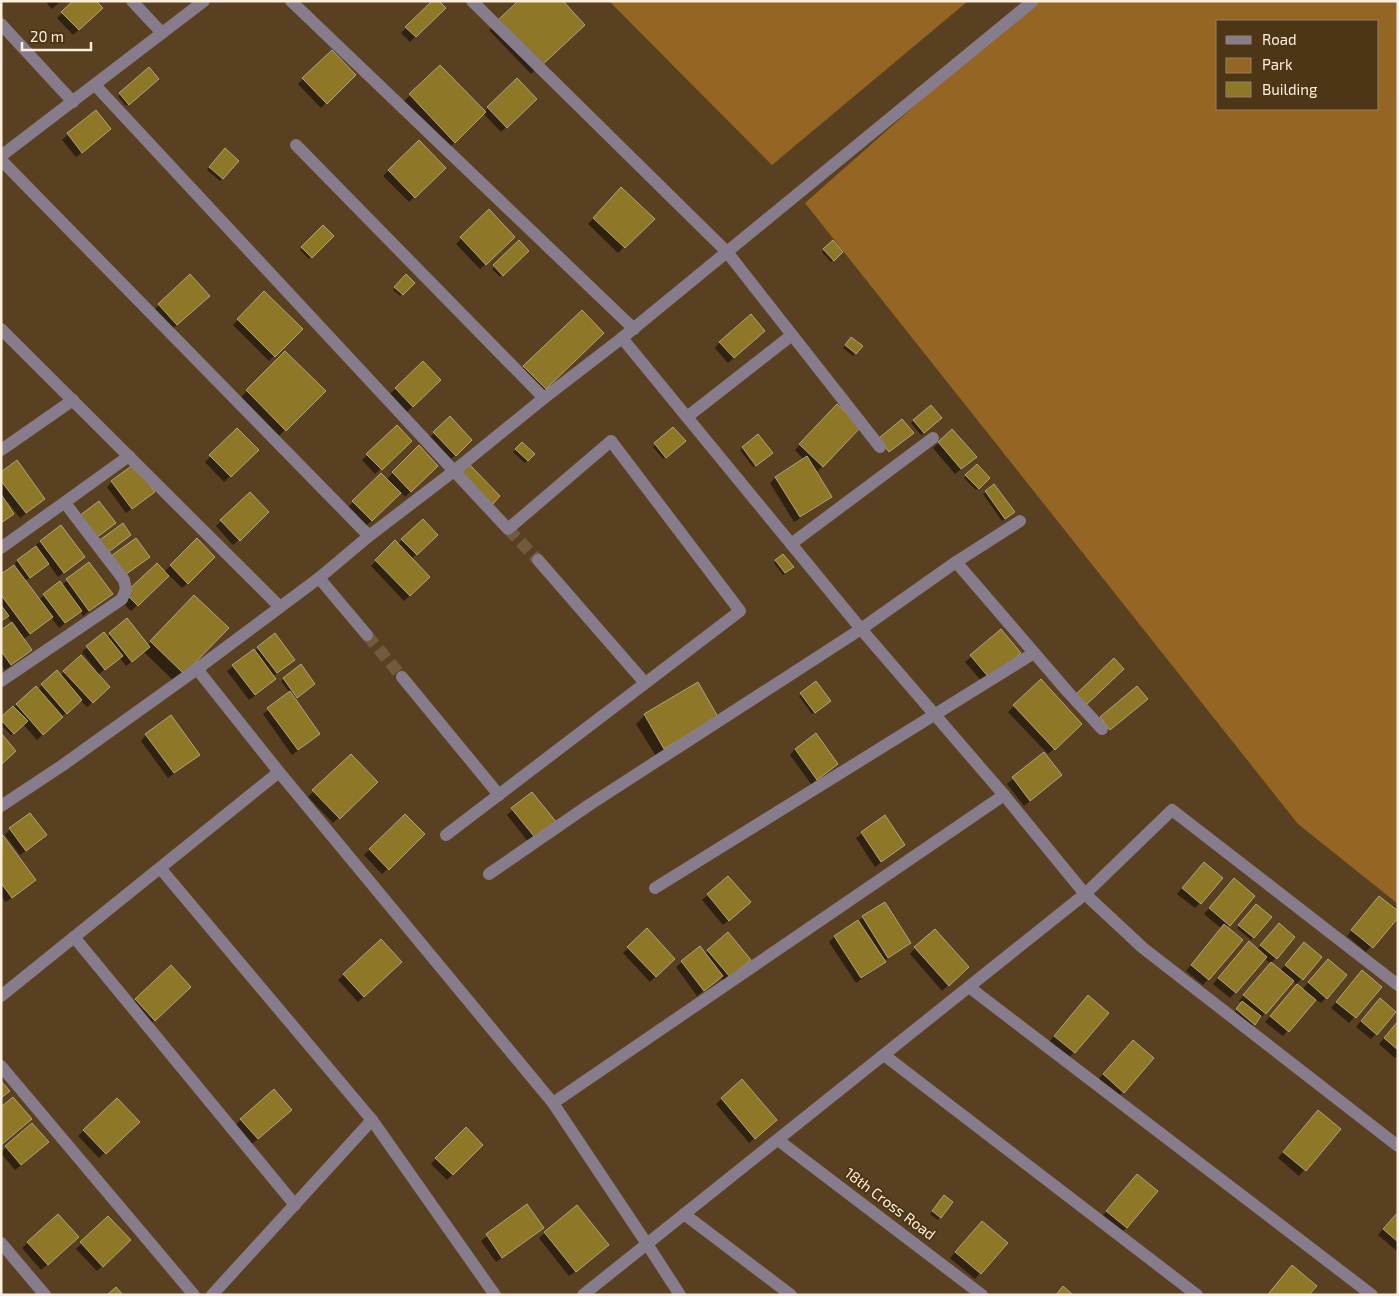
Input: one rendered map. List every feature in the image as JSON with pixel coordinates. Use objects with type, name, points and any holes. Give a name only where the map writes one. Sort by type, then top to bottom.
[{"type":"street","points":[[132,1],[162,33]]},
{"type":"street","points":[[204,1],[1,158],[369,536]]},
{"type":"street","points":[[291,1],[634,329]]},
{"type":"street","points":[[472,1],[727,252],[880,447]]},
{"type":"street","points":[[1,806],[63,765],[197,669],[319,578],[369,536],[634,329],[1033,1]]},
{"type":"street","points":[[1,24],[73,102]]},
{"type":"street","points":[[95,85],[508,529],[611,441],[740,611],[446,835]]},
{"type":"street","points":[[296,145],[544,398]]},
{"type":"street","points":[[1,329],[280,607]]},
{"type":"street","points":[[687,418],[792,335]]},
{"type":"street","points":[[622,338],[861,629],[1085,894],[1143,948],[1398,1146]]},
{"type":"street","points":[[1,450],[73,400]]},
{"type":"street","points":[[791,544],[933,438]]},
{"type":"street","points":[[1,548],[129,456]]},
{"type":"street","points":[[1,681],[122,599],[126,589],[124,580],[65,503]]},
{"type":"street","points":[[489,874],[589,805],[861,629],[956,562],[1020,521]]},
{"type":"street","points":[[538,560],[645,683]]},
{"type":"street","points":[[956,562],[1102,729]]},
{"type":"street","points":[[319,578],[367,635]]},
{"type":"street","points":[[655,888],[1034,653]]},
{"type":"street","points":[[197,669],[553,1104],[680,1295]]},
{"type":"street","points":[[402,677],[499,795]]},
{"type":"street","points":[[1,996],[280,772]]},
{"type":"street","points":[[553,1104],[1004,796]]},
{"type":"street","points":[[584,1295],[1085,894],[1172,810],[1398,985]]},
{"type":"street","points":[[160,868],[372,1120],[495,1295]]},
{"type":"street","points":[[74,937],[295,1205]]},
{"type":"street","points":[[969,987],[1372,1295]]},
{"type":"street","points":[[884,1055],[1197,1295]]},
{"type":"street","points":[[1,1066],[194,1295]]},
{"type":"street","points":[[212,1295],[372,1120]]},
{"type":"street","name":"18th Cross Road","points":[[778,1140],[982,1295]]},
{"type":"street","points":[[684,1214],[791,1295]]},
{"type":"street","points":[[1,1243],[45,1295]]},
{"type":"green space","points":[[609,1],[968,1],[772,165]]},
{"type":"green space","points":[[1033,1],[1398,1],[1398,904],[1298,824],[805,203]]},
{"type":"building","points":[[73,1],[96,1],[103,8],[79,30],[61,12]]},
{"type":"building","points":[[432,1],[439,1],[446,8],[416,37],[405,27]]},
{"type":"building","points":[[518,1],[563,1],[585,25],[540,67],[497,21]]},
{"type":"building","points":[[332,50],[356,75],[327,104],[302,78]]},
{"type":"building","points":[[440,65],[486,112],[455,143],[409,94]]},
{"type":"building","points":[[149,67],[159,79],[129,105],[119,93]]},
{"type":"building","points":[[517,78],[537,99],[507,128],[487,107]]},
{"type":"building","points":[[96,110],[111,129],[82,153],[67,133]]},
{"type":"building","points":[[419,140],[446,168],[415,198],[388,170]]},
{"type":"building","points":[[225,148],[239,161],[223,179],[209,167]]},
{"type":"building","points":[[621,187],[655,219],[625,248],[593,218]]},
{"type":"building","points":[[489,209],[515,237],[486,265],[460,237]]},
{"type":"building","points":[[323,225],[334,236],[312,258],[301,247]]},
{"type":"building","points":[[519,240],[529,251],[503,276],[493,265]]},
{"type":"building","points":[[833,240],[843,252],[834,261],[823,249]]},
{"type":"building","points":[[190,274],[210,296],[177,325],[158,304]]},
{"type":"building","points":[[406,274],[415,283],[403,295],[394,287]]},
{"type":"building","points":[[264,291],[303,329],[275,357],[237,319]]},
{"type":"building","points":[[582,310],[604,333],[546,389],[523,366]]},
{"type":"building","points":[[751,314],[765,331],[734,358],[719,342]]},
{"type":"building","points":[[851,337],[863,346],[856,354],[845,345]]},
{"type":"building","points":[[285,351],[326,391],[286,431],[246,390]]},
{"type":"building","points":[[423,361],[441,380],[413,407],[395,388]]},
{"type":"building","points":[[837,404],[861,427],[823,467],[799,444]]},
{"type":"building","points":[[931,405],[942,418],[924,433],[913,420]]},
{"type":"building","points":[[450,416],[472,440],[456,456],[433,432]]},
{"type":"building","points":[[902,419],[914,433],[889,452],[879,438]]},
{"type":"building","points":[[397,425],[412,441],[382,470],[366,454]]},
{"type":"building","points":[[673,427],[686,441],[666,458],[654,443]]},
{"type":"building","points":[[237,428],[259,450],[231,477],[209,455]]},
{"type":"building","points":[[952,429],[977,457],[961,469],[938,442]]},
{"type":"building","points":[[758,434],[773,453],[756,466],[742,447]]},
{"type":"building","points":[[522,442],[535,454],[528,461],[515,449]]},
{"type":"building","points":[[419,445],[438,466],[411,492],[392,472]]},
{"type":"building","points":[[807,456],[832,497],[800,517],[775,477]]},
{"type":"building","points":[[17,460],[45,499],[26,513],[1,481],[1,472]]},
{"type":"building","points":[[134,464],[155,492],[132,509],[111,481]]},
{"type":"building","points":[[469,464],[500,496],[492,505],[461,472]]},
{"type":"building","points":[[977,464],[990,478],[979,489],[965,475]]},
{"type":"building","points":[[381,473],[401,493],[372,521],[352,501]]},
{"type":"building","points":[[994,484],[1015,512],[1005,519],[985,491]]},
{"type":"building","points":[[250,492],[269,512],[240,541],[220,520]]},
{"type":"building","points":[[1,494],[14,514],[1,523]]},
{"type":"building","points":[[99,501],[116,523],[96,538],[79,516]]},
{"type":"building","points":[[423,519],[438,535],[417,555],[401,539]]},
{"type":"building","points":[[123,523],[131,535],[106,554],[97,542]]},
{"type":"building","points":[[61,525],[85,557],[64,573],[40,541]]},
{"type":"building","points":[[136,538],[150,557],[125,575],[111,556]]},
{"type":"building","points":[[197,538],[215,557],[188,584],[170,565]]},
{"type":"building","points":[[395,540],[430,577],[410,596],[375,560]]},
{"type":"building","points":[[36,546],[49,564],[30,578],[17,560]]},
{"type":"building","points":[[783,554],[794,567],[785,573],[775,560]]},
{"type":"building","points":[[89,562],[113,594],[89,611],[66,579]]},
{"type":"building","points":[[157,563],[169,576],[138,606],[125,593]]},
{"type":"building","points":[[14,565],[53,617],[30,634],[1,595],[1,574]]},
{"type":"building","points":[[60,581],[82,611],[65,623],[43,594]]},
{"type":"building","points":[[194,595],[229,628],[184,674],[150,641]]},
{"type":"building","points":[[1,605],[9,616],[1,621]]},
{"type":"building","points":[[127,618],[150,647],[132,662],[109,633]]},
{"type":"building","points":[[12,622],[32,650],[11,665],[1,651],[1,630]]},
{"type":"building","points":[[1001,629],[1021,653],[990,679],[970,655]]},
{"type":"building","points":[[104,632],[123,656],[105,670],[86,646]]},
{"type":"building","points":[[275,633],[295,660],[277,673],[257,647]]},
{"type":"building","points":[[254,649],[276,679],[255,695],[232,665]]},
{"type":"building","points":[[81,655],[110,687],[93,703],[63,671]]},
{"type":"building","points":[[1114,658],[1124,669],[1084,707],[1074,696]]},
{"type":"building","points":[[301,664],[315,684],[297,698],[283,678]]},
{"type":"building","points":[[57,670],[82,700],[67,714],[41,684]]},
{"type":"building","points":[[1041,679],[1082,724],[1055,750],[1013,705]]},
{"type":"building","points":[[816,681],[831,701],[815,713],[800,693]]},
{"type":"building","points":[[698,682],[718,717],[664,749],[644,714]]},
{"type":"building","points":[[36,686],[63,717],[43,735],[16,704]]},
{"type":"building","points":[[1137,686],[1148,699],[1110,730],[1100,717]]},
{"type":"building","points":[[290,691],[320,734],[298,750],[267,708]]},
{"type":"building","points":[[13,706],[28,721],[14,734],[1,720],[1,717]]},
{"type":"building","points":[[171,715],[200,755],[174,773],[145,734]]},
{"type":"building","points":[[1,733],[16,751],[2,764],[1,764]]},
{"type":"building","points":[[816,733],[838,764],[817,780],[795,749]]},
{"type":"building","points":[[1044,752],[1062,775],[1030,801],[1012,777]]},
{"type":"building","points":[[351,754],[378,782],[340,819],[312,790]]},
{"type":"building","points":[[532,792],[557,823],[537,840],[511,808]]},
{"type":"building","points":[[30,813],[47,835],[26,851],[9,828]]},
{"type":"building","points":[[405,814],[425,834],[389,870],[369,849]]},
{"type":"building","points":[[885,815],[905,845],[881,862],[861,832]]},
{"type":"building","points":[[2,834],[36,880],[12,898],[1,883]]},
{"type":"building","points":[[1204,862],[1223,878],[1201,904],[1182,888]]},
{"type":"building","points":[[728,876],[751,902],[729,921],[707,894]]},
{"type":"building","points":[[1234,878],[1255,896],[1230,926],[1209,908]]},
{"type":"building","points":[[1379,896],[1398,911],[1398,918],[1373,948],[1351,930]]},
{"type":"building","points":[[885,902],[911,943],[888,958],[862,916]]},
{"type":"building","points":[[1256,904],[1272,917],[1254,938],[1238,925]]},
{"type":"building","points":[[858,920],[886,962],[861,978],[834,936]]},
{"type":"building","points":[[1279,923],[1295,937],[1277,959],[1260,945]]},
{"type":"building","points":[[1224,924],[1243,940],[1209,980],[1191,965]]},
{"type":"building","points":[[647,928],[675,959],[656,977],[627,947]]},
{"type":"building","points":[[935,929],[969,967],[949,986],[914,947]]},
{"type":"building","points":[[728,932],[751,960],[730,977],[707,950]]},
{"type":"building","points":[[381,939],[402,962],[364,997],[343,974]]},
{"type":"building","points":[[1249,941],[1267,957],[1236,993],[1218,978]]},
{"type":"building","points":[[1304,942],[1322,957],[1303,980],[1285,965]]},
{"type":"building","points":[[700,946],[723,976],[704,991],[681,961]]},
{"type":"building","points":[[1328,959],[1347,975],[1327,999],[1308,982]]},
{"type":"building","points":[[1271,962],[1294,981],[1266,1014],[1243,995]]},
{"type":"building","points":[[171,965],[191,987],[155,1021],[135,999]]},
{"type":"building","points":[[1362,970],[1382,987],[1356,1018],[1336,1002]]},
{"type":"building","points":[[1297,984],[1316,1000],[1289,1032],[1270,1016]]},
{"type":"building","points":[[1088,995],[1109,1013],[1075,1053],[1054,1036]]},
{"type":"building","points":[[1380,998],[1396,1012],[1377,1035],[1361,1021]]},
{"type":"building","points":[[1242,1001],[1261,1016],[1255,1025],[1236,1009]]},
{"type":"building","points":[[1398,1021],[1398,1050],[1384,1038]]},
{"type":"building","points":[[1133,1040],[1154,1058],[1124,1093],[1103,1074]]},
{"type":"building","points":[[742,1079],[777,1120],[755,1139],[721,1098]]},
{"type":"building","points":[[1,1081],[10,1091],[1,1098]]},
{"type":"building","points":[[274,1089],[292,1110],[258,1139],[240,1119]]},
{"type":"building","points":[[13,1097],[32,1119],[1,1145],[1,1107]]},
{"type":"building","points":[[117,1098],[140,1122],[106,1154],[83,1130]]},
{"type":"building","points":[[1318,1110],[1341,1129],[1306,1171],[1283,1152]]},
{"type":"building","points":[[32,1123],[49,1142],[21,1165],[5,1146]]},
{"type":"building","points":[[466,1127],[483,1145],[453,1175],[435,1158]]},
{"type":"building","points":[[1137,1174],[1158,1191],[1127,1228],[1106,1211]]},
{"type":"building","points":[[944,1195],[953,1202],[941,1218],[932,1211]]},
{"type":"building","points":[[527,1204],[544,1228],[502,1258],[486,1234]]},
{"type":"building","points":[[577,1205],[609,1245],[576,1272],[544,1232]]},
{"type":"building","points":[[1398,1212],[1398,1242],[1383,1229]]},
{"type":"building","points":[[58,1214],[79,1237],[48,1265],[27,1242]]},
{"type":"building","points":[[108,1216],[131,1240],[103,1267],[80,1242]]},
{"type":"building","points":[[982,1221],[1008,1243],[981,1274],[955,1252]]},
{"type":"building","points":[[1292,1265],[1317,1286],[1309,1295],[1270,1295],[1269,1293]]},
{"type":"building","points":[[1063,1286],[1073,1295],[1056,1295]]},
{"type":"building","points":[[116,1287],[123,1295],[107,1295]]},
{"type":"tunnel","points":[[508,529],[538,560]]},
{"type":"tunnel","points":[[367,635],[402,677]]}]
